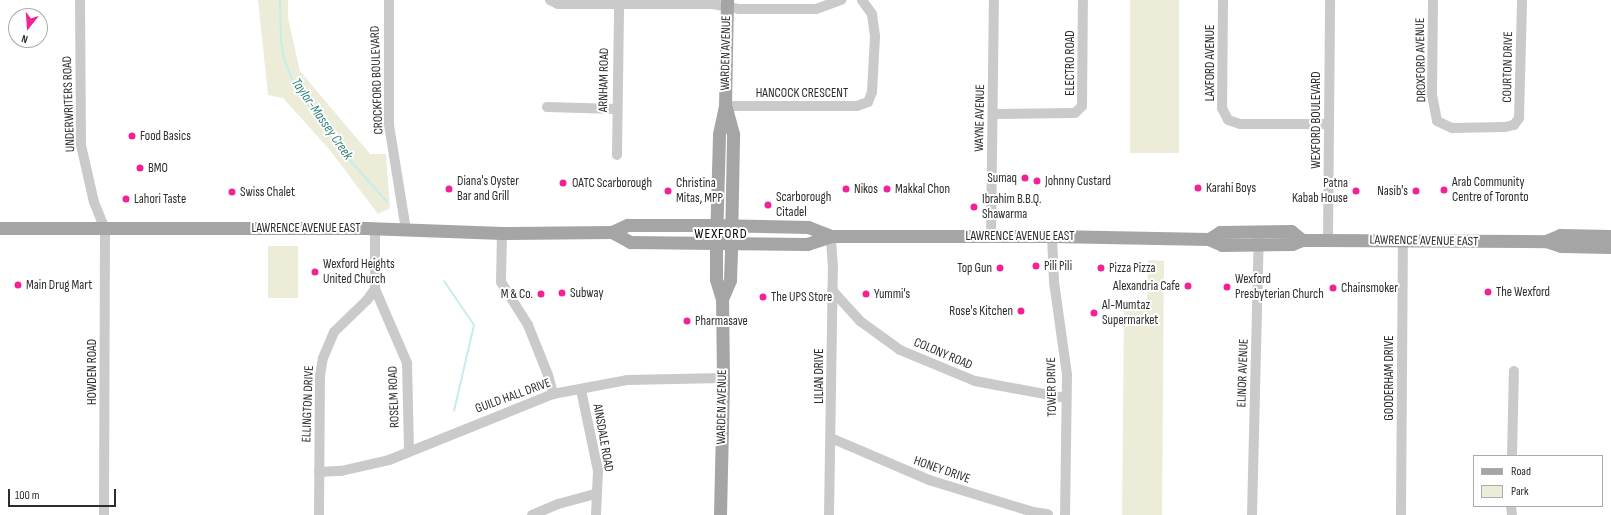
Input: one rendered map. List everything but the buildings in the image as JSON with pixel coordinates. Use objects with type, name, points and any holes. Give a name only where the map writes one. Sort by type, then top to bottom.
[{"type":"main road","name":"WARDEN AVENUE","points":[[720,515],[723,378],[722,299],[716,279],[716,243],[719,134],[725,106],[727,3]]},
{"type":"main road","name":"WARDEN AVENUE","points":[[722,299],[730,280],[731,243],[732,134],[725,106]]},
{"type":"main road","name":"LAWRENCE AVENUE EAST","points":[[0,228],[375,228],[502,233],[612,232],[627,225],[731,226],[808,227],[831,236]]},
{"type":"main road","name":"LAWRENCE AVENUE EAST","points":[[612,232],[630,242],[807,244],[831,236],[1052,236],[1209,239],[1222,245],[1259,238],[1292,244],[1302,240],[1546,241],[1562,246],[1611,247]]},
{"type":"main road","name":"LAWRENCE AVENUE EAST","points":[[1546,241],[1560,235],[1611,236]]},
{"type":"street","name":"UNDERWRITERS ROAD","points":[[80,0],[81,145],[94,202],[105,229]]},
{"type":"street","name":"CROCKFORD BOULEVARD","points":[[388,0],[389,125],[406,230]]},
{"type":"street","points":[[550,0],[558,4],[619,5],[727,3],[816,9],[841,0]]},
{"type":"street","name":"HANCOCK CRESCENT","points":[[725,106],[857,106],[868,102],[872,92],[875,36],[872,14],[862,0]]},
{"type":"street","name":"WAYNE AVENUE","points":[[991,237],[994,114],[994,0]]},
{"type":"street","name":"ELECTRO ROAD","points":[[994,114],[1075,113],[1082,106],[1083,0]]},
{"type":"street","name":"LAXFORD AVENUE","points":[[1223,0],[1222,108],[1228,120],[1240,124],[1328,124]]},
{"type":"street","name":"WEXFORD BOULEVARD","points":[[1328,240],[1330,0]]},
{"type":"street","name":"DROXFORD AVENUE","points":[[1433,0],[1432,95],[1437,121],[1452,128],[1482,127]]},
{"type":"street","name":"COURTON DRIVE","points":[[1482,127],[1514,125],[1519,118],[1522,0]]},
{"type":"street","name":"ARNHAM ROAD","points":[[616,155],[619,5]]},
{"type":"street","points":[[548,107],[617,109]]},
{"type":"street","name":"ROSELM ROAD","points":[[375,228],[375,289],[407,363],[409,450]]},
{"type":"street","name":"HOWDEN ROAD","points":[[104,515],[105,229]]},
{"type":"street","points":[[502,233],[501,282],[528,325],[548,375],[553,394]]},
{"type":"street","name":"LILIAN DRIVE","points":[[830,515],[831,236]]},
{"type":"street","name":"TOWER DRIVE","points":[[1052,236],[1054,287],[1067,375],[1065,510]]},
{"type":"street","name":"ELINOR AVENUE","points":[[1252,515],[1259,238]]},
{"type":"street","name":"GOODERHAM DRIVE","points":[[1400,515],[1403,241]]},
{"type":"street","name":"ELLINGTON DRIVE","points":[[319,515],[323,358],[334,332],[368,300],[375,289]]},
{"type":"street","name":"COLONY ROAD","points":[[832,290],[860,321],[900,350],[975,381],[1066,398]]},
{"type":"street","points":[[1512,455],[1514,371]]},
{"type":"street","name":"GUILD HALL DRIVE","points":[[319,472],[332,473],[362,467],[553,394],[581,390],[627,380],[723,378]]},
{"type":"street","name":"AINSDALE ROAD","points":[[581,390],[598,471],[596,515]]},
{"type":"street","name":"HONEY DRIVE","points":[[831,438],[883,462],[929,480],[1033,512],[1048,514]]},
{"type":"street","points":[[532,515],[558,504],[596,494]]},
{"type":"street","points":[[1048,514],[1065,510]]},
{"type":"green space","points":[[258,0],[288,0],[288,18],[300,71],[370,154],[386,154],[390,208],[378,214],[329,149],[283,98],[268,95]]},
{"type":"green space","points":[[1130,0],[1179,0],[1179,153],[1130,153]]},
{"type":"green space","points":[[268,246],[298,246],[298,298],[268,298]]},
{"type":"green space","points":[[1148,260],[1164,261],[1162,515],[1122,515],[1124,305],[1147,305]]},
{"type":"waterway","name":"Taylor-Massey Creek","points":[[280,0],[281,41],[284,59],[294,84],[335,143],[387,202]]},
{"type":"waterway","name":"Taylor-Massey Creek","points":[[444,281],[474,325],[454,411]]},
{"type":"place","name":"Food Basics","points":[[132,136]]},
{"type":"place","name":"BMO","points":[[140,168]]},
{"type":"place","name":"Sumaq","points":[[1025,178]]},
{"type":"place","name":"Johnny Custard","points":[[1037,181]]},
{"type":"place","name":"OATC Scarborough","points":[[563,183]]},
{"type":"place","name":"Karahi Boys","points":[[1198,188]]},
{"type":"place","name":"Diana's Oyster Bar and Grill","points":[[449,189]]},
{"type":"place","name":"Nikos","points":[[846,189]]},
{"type":"place","name":"Makkal Chon","points":[[887,189]]},
{"type":"place","name":"Arab Community Centre of Toronto","points":[[1444,190]]},
{"type":"place","name":"Christina Mitas, MPP","points":[[668,191]]},
{"type":"place","name":"Patna Kabab House","points":[[1356,191]]},
{"type":"place","name":"Nasib's","points":[[1416,191]]},
{"type":"place","name":"Swiss Chalet","points":[[232,192]]},
{"type":"place","name":"Lahori Taste","points":[[126,199]]},
{"type":"place","name":"Scarborough Citadel","points":[[768,205]]},
{"type":"place","name":"Ibrahim B.B.Q. Shawarma","points":[[974,207]]},
{"type":"place","name":"Pili Pili","points":[[1036,266]]},
{"type":"place","name":"Top Gun","points":[[1000,268]]},
{"type":"place","name":"Pizza Pizza","points":[[1101,268]]},
{"type":"place","name":"Wexford Heights United Church","points":[[315,272]]},
{"type":"place","name":"Main Drug Mart","points":[[18,285]]},
{"type":"place","name":"Alexandria Cafe","points":[[1188,286]]},
{"type":"place","name":"Wexford Presbyterian Church","points":[[1227,287]]},
{"type":"place","name":"Chainsmoker","points":[[1333,288]]},
{"type":"place","name":"The Wexford","points":[[1488,292]]},
{"type":"place","name":"Subway","points":[[562,293]]},
{"type":"place","name":"M & Co.","points":[[541,294]]},
{"type":"place","name":"Yummi's","points":[[866,294]]},
{"type":"place","name":"The UPS Store","points":[[763,297]]},
{"type":"place","name":"Rose's Kitchen","points":[[1021,311]]},
{"type":"place","name":"Al-Mumtaz Supermarket","points":[[1094,313]]},
{"type":"place","name":"Pharmasave","points":[[687,321]]},
{"type":"district","name":"WEXFORD","points":[[721,234]]}]
